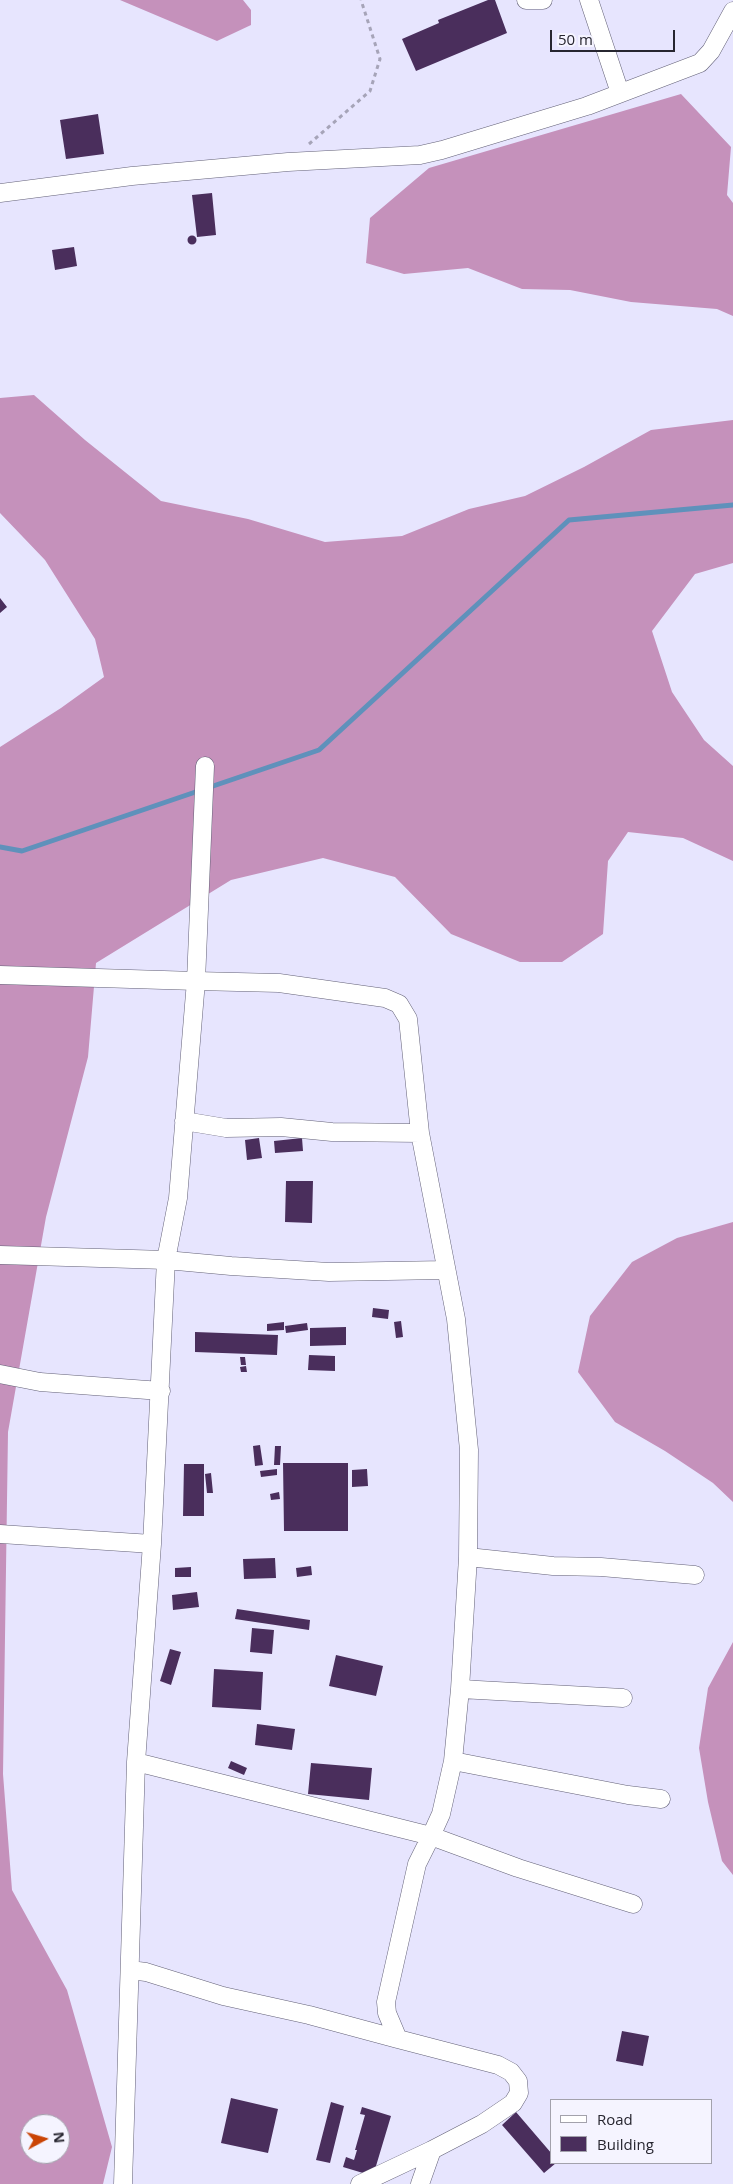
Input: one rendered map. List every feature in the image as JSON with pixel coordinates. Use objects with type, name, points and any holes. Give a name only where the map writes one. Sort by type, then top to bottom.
[{"type":"street","points":[[526,0],[543,0]]},
{"type":"street","points":[[589,0],[620,93]]},
{"type":"street","points":[[0,193],[132,176],[288,162],[420,155],[442,150],[587,106],[700,63],[711,51],[733,11]]},
{"type":"street","points":[[123,2184],[136,1762],[152,1544],[161,1392],[166,1260],[178,1198],[196,981],[205,766]]},
{"type":"street","points":[[0,975],[280,983],[385,998],[398,1004],[408,1019],[420,1133],[456,1319],[469,1450],[468,1557],[460,1689],[452,1761],[441,1814],[417,1864],[386,2002],[387,2013],[398,2039]]},
{"type":"street","points":[[184,1122],[226,1128],[281,1127],[332,1132],[420,1133]]},
{"type":"street","points":[[0,1255],[166,1260],[329,1272],[446,1270]]},
{"type":"street","points":[[0,1374],[40,1382],[161,1392]]},
{"type":"street","points":[[0,1534],[152,1544]]},
{"type":"street","points":[[468,1557],[553,1566],[601,1567],[695,1575]]},
{"type":"street","points":[[460,1689],[623,1698]]},
{"type":"street","points":[[452,1761],[628,1795],[661,1799]]},
{"type":"street","points":[[136,1762],[431,1836],[518,1868],[634,1904]]},
{"type":"street","points":[[130,1970],[146,1972],[223,1996],[309,2015],[498,2065],[511,2072],[518,2081],[518,2093],[513,2103],[482,2124],[360,2184]]},
{"type":"street","points":[[420,2184],[432,2150]]},
{"type":"path","points":[[288,162],[370,90],[380,59],[361,0]]},
{"type":"shaded area","points":[[120,0],[243,0],[251,10],[251,25],[217,41]]},
{"type":"shaded area","points":[[681,94],[731,147],[727,195],[733,203],[733,316],[717,309],[631,302],[570,290],[522,289],[468,268],[404,274],[366,263],[370,218],[429,168]]},
{"type":"shaded area","points":[[34,395],[85,440],[161,501],[248,519],[325,542],[402,536],[469,509],[525,496],[584,467],[651,430],[733,420],[733,563],[695,574],[652,631],[672,692],[704,740],[733,766],[733,861],[683,838],[628,832],[608,861],[603,934],[562,962],[520,962],[451,934],[395,877],[323,858],[231,880],[96,963],[88,1057],[46,1217],[8,1432],[3,1774],[12,1890],[67,1990],[112,2147],[103,2184],[0,2184],[0,747],[61,708],[104,677],[95,639],[45,560],[0,513],[0,398]]},
{"type":"shaded area","points":[[733,1222],[733,1502],[713,1483],[665,1451],[615,1422],[578,1372],[590,1316],[632,1262],[677,1238]]},
{"type":"shaded area","points":[[733,1642],[733,1875],[722,1861],[708,1802],[699,1748],[708,1688]]},
{"type":"building","points":[[488,0],[495,0],[507,33],[416,71],[402,39],[439,23],[438,20]]},
{"type":"building","points":[[98,114],[104,154],[66,159],[60,120]]},
{"type":"building","points":[[212,193],[216,235],[197,237],[192,195]]},
{"type":"building","points":[[192,235],[197,240],[192,245],[187,240]]},
{"type":"building","points":[[74,247],[77,266],[55,270],[52,250]]},
{"type":"building","points":[[0,598],[7,607],[0,613]]},
{"type":"building","points":[[259,1138],[262,1158],[247,1160],[245,1140]]},
{"type":"building","points":[[302,1138],[303,1151],[275,1153],[274,1141]]},
{"type":"building","points":[[286,1181],[313,1181],[312,1223],[285,1222]]},
{"type":"building","points":[[373,1308],[389,1310],[388,1319],[372,1317]]},
{"type":"building","points":[[401,1321],[403,1337],[396,1338],[394,1322]]},
{"type":"building","points":[[284,1322],[284,1330],[267,1331],[267,1324]]},
{"type":"building","points":[[307,1323],[308,1330],[286,1333],[285,1326]]},
{"type":"building","points":[[346,1327],[346,1345],[310,1346],[310,1328]]},
{"type":"building","points":[[195,1332],[278,1335],[277,1355],[195,1352]]},
{"type":"building","points":[[309,1355],[335,1356],[335,1371],[308,1370]]},
{"type":"building","points":[[240,1357],[245,1357],[246,1365],[241,1365]]},
{"type":"building","points":[[246,1366],[247,1372],[241,1372],[240,1367]]},
{"type":"building","points":[[260,1445],[263,1465],[255,1466],[253,1446]]},
{"type":"building","points":[[275,1446],[281,1446],[280,1465],[274,1465]]},
{"type":"building","points":[[283,1463],[348,1463],[348,1531],[284,1531]]},
{"type":"building","points":[[184,1464],[204,1464],[204,1516],[183,1516]]},
{"type":"building","points":[[277,1469],[277,1475],[261,1477],[260,1471]]},
{"type":"building","points":[[367,1469],[368,1486],[352,1487],[352,1470]]},
{"type":"building","points":[[211,1473],[213,1493],[207,1493],[205,1474]]},
{"type":"building","points":[[279,1492],[280,1499],[271,1500],[270,1494]]},
{"type":"building","points":[[275,1558],[276,1578],[244,1579],[243,1559]]},
{"type":"building","points":[[311,1566],[312,1575],[297,1577],[296,1568]]},
{"type":"building","points":[[191,1567],[191,1577],[175,1577],[175,1568]]},
{"type":"building","points":[[197,1592],[199,1607],[173,1610],[172,1595]]},
{"type":"building","points":[[237,1609],[310,1620],[309,1630],[235,1619]]},
{"type":"building","points":[[252,1628],[274,1630],[272,1654],[250,1652]]},
{"type":"building","points":[[170,1649],[181,1652],[171,1685],[160,1681]]},
{"type":"building","points":[[336,1655],[383,1666],[376,1696],[329,1686]]},
{"type":"building","points":[[214,1669],[263,1672],[261,1710],[212,1707]]},
{"type":"building","points":[[257,1724],[295,1729],[292,1750],[255,1745]]},
{"type":"building","points":[[231,1761],[247,1768],[244,1775],[228,1768]]},
{"type":"building","points":[[311,1763],[372,1768],[369,1800],[308,1794]]},
{"type":"building","points":[[622,2031],[649,2036],[643,2066],[616,2061]]},
{"type":"building","points":[[231,2098],[278,2109],[268,2153],[221,2143]]},
{"type":"building","points":[[331,2102],[344,2106],[330,2163],[316,2160]]},
{"type":"building","points":[[362,2107],[391,2116],[373,2176],[343,2167],[346,2157],[354,2160],[365,2115],[360,2114]]},
{"type":"building","points":[[516,2112],[550,2152],[550,2164],[555,2164],[544,2173],[502,2125]]},
{"type":"waterway","points":[[0,847],[22,851],[319,750],[569,520],[733,505]]}]
